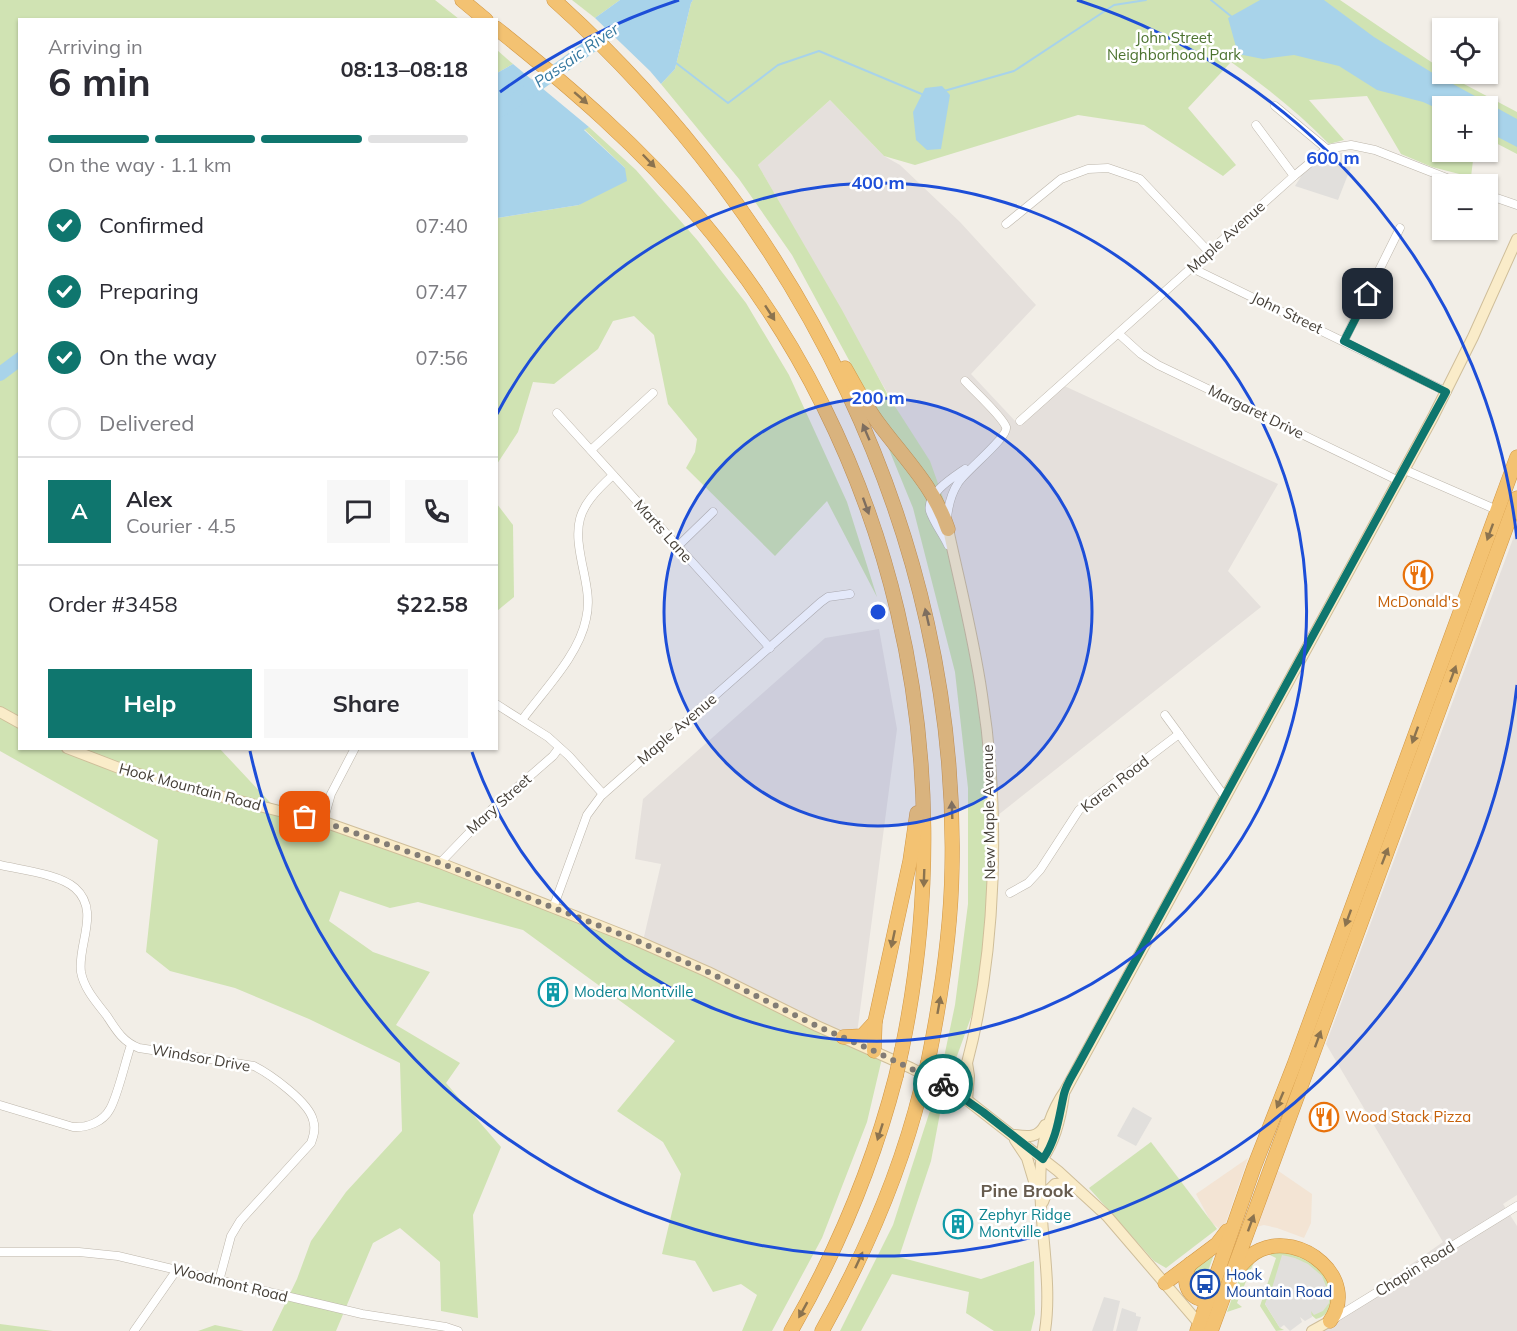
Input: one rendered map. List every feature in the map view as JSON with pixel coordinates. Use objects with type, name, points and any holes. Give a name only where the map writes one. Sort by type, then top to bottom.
[{"type":"highway","points":[[462,0],[484,18]]},
{"type":"highway","points":[[554,0],[649,95],[722,183],[827,338],[873,416],[921,475],[948,529]]},
{"type":"highway","points":[[498,30],[607,121],[680,195],[737,265],[782,332],[821,403],[861,493],[889,578],[908,657],[920,736],[925,816],[923,896],[917,965],[896,1076],[875,1149],[856,1199],[791,1331]]},
{"type":"highway","points":[[780,269],[817,332],[847,390],[880,466],[915,570],[934,651],[949,760],[952,862],[946,952],[928,1062],[901,1158],[881,1209],[847,1285],[822,1331]]},
{"type":"highway","points":[[1203,1329],[1207,1301],[1237,1214],[1324,985],[1517,457]]},
{"type":"highway","points":[[1203,1329],[1223,1299],[1517,498]]},
{"type":"highway","points":[[874,1051],[874,1022],[913,844],[918,801],[920,736]]},
{"type":"highway","points":[[843,1037],[862,1036],[874,1022]]},
{"type":"highway","points":[[1165,1283],[1217,1244],[1237,1214]]},
{"type":"highway","points":[[1231,1277],[1251,1255],[1263,1248],[1287,1246],[1306,1252],[1322,1263],[1335,1278],[1338,1302],[1330,1321]]},
{"type":"highway","points":[[1190,1264],[1185,1278],[1186,1288],[1192,1295],[1207,1301],[1223,1299]]},
{"type":"street","points":[[1275,106],[1328,150]]},
{"type":"street","points":[[1256,125],[1294,176]]},
{"type":"street","name":"Maple Avenue","points":[[1020,421],[1315,157],[1328,150],[1347,146],[1366,147],[1436,174]]},
{"type":"street","points":[[1006,224],[1070,174],[1088,168],[1108,168],[1140,179],[1209,252]]},
{"type":"street","points":[[1498,198],[1517,205]]},
{"type":"street","points":[[1344,341],[1400,228]]},
{"type":"street","points":[[1012,1135],[1026,1137],[1036,1135],[1044,1129],[1065,1092],[1405,470],[1446,392],[1517,239]]},
{"type":"street","name":"John Street","points":[[1192,268],[1446,392]]},
{"type":"street","name":"Margaret Drive","points":[[1119,334],[1141,354],[1158,365],[1399,481]]},
{"type":"street","points":[[948,529],[947,515],[953,492],[962,477],[1004,436],[1006,428],[1001,419],[965,381]]},
{"type":"street","points":[[591,450],[653,393]]},
{"type":"street","name":"Marts Lane","points":[[557,413],[770,648]]},
{"type":"street","points":[[933,495],[976,462]]},
{"type":"street","points":[[1405,470],[1497,510]]},
{"type":"street","points":[[522,720],[568,658],[583,631],[588,602],[577,540],[578,520],[596,491],[613,475]]},
{"type":"street","name":"New Maple Avenue","points":[[933,495],[930,504],[931,514],[944,536],[955,563]]},
{"type":"street","points":[[678,546],[713,512]]},
{"type":"street","name":"New Maple Avenue","points":[[948,529],[967,610],[982,695],[991,773],[991,900],[986,964],[967,1063],[969,1076],[967,1100]]},
{"type":"street","name":"Maple Avenue","points":[[554,908],[587,815],[603,794],[828,597],[850,594]]},
{"type":"street","points":[[498,705],[560,748],[603,794]]},
{"type":"street","points":[[0,712],[18,722]]},
{"type":"street","points":[[1165,715],[1226,797]]},
{"type":"street","name":"Karen Road","points":[[1010,893],[1028,883],[1040,870],[1079,810],[1179,734]]},
{"type":"street","name":"Mary Street","points":[[440,863],[491,810],[560,748]]},
{"type":"street","name":"Hook Mountain Road","points":[[72,750],[168,783],[323,822],[440,863],[708,972],[950,1088],[1043,1159],[1107,1216],[1203,1329]]},
{"type":"street","points":[[323,822],[332,794],[354,750]]},
{"type":"street","name":"Windsor Drive","points":[[0,866],[64,882],[80,893],[87,913],[81,962],[84,982],[127,1044],[139,1048],[254,1066],[291,1092],[310,1111],[314,1120],[315,1133],[311,1143],[240,1221],[231,1236],[219,1281]]},
{"type":"street","points":[[0,1105],[73,1127],[83,1127],[96,1122],[110,1109],[130,1045]]},
{"type":"street","name":"New Maple Avenue","points":[[950,1088],[967,1063]]},
{"type":"street","points":[[1043,1159],[1051,1148],[1065,1092]]},
{"type":"street","points":[[1044,1331],[1048,1295],[1041,1208],[1042,1143],[1052,1112]]},
{"type":"street","points":[[1012,1135],[1027,1158],[1041,1208]]},
{"type":"street","points":[[1041,1208],[1050,1187],[1070,1183]]},
{"type":"street","name":"Chapin Road","points":[[1312,1331],[1516,1209]]},
{"type":"street","name":"Woodmont Road","points":[[0,1252],[104,1254],[362,1314],[446,1327],[458,1331]]},
{"type":"street","points":[[134,1331],[176,1270]]},
{"type":"shaded area","points":[[830,100],[884,156],[900,165],[960,222],[1036,305],[971,374],[1017,423],[1060,384],[1278,484],[1228,571],[1261,607],[993,819],[951,520],[940,492],[905,424],[758,165]]},
{"type":"shaded area","points":[[1341,153],[1356,154],[1338,200],[1295,186],[1302,175],[1317,163]]},
{"type":"shaded area","points":[[1517,528],[1517,1195],[1503,1204],[1517,1226],[1517,1331],[1316,1331],[1443,1242],[1326,1044]]},
{"type":"shaded area","points":[[879,629],[897,729],[856,1041],[643,941],[661,864],[635,859],[643,799],[825,638]]},
{"type":"shaded area","points":[[1133,1107],[1152,1118],[1136,1146],[1117,1136]]},
{"type":"shaded area","points":[[1248,1158],[1222,1231],[1211,1222],[1196,1194]]},
{"type":"shaded area","points":[[1277,1170],[1312,1194],[1311,1223],[1304,1238],[1264,1225],[1256,1227]]},
{"type":"shaded area","points":[[1282,1255],[1308,1264],[1322,1276],[1329,1294],[1329,1303],[1323,1311],[1314,1315],[1311,1311],[1312,1317],[1305,1321],[1300,1317],[1302,1322],[1290,1331],[1284,1325],[1280,1328],[1265,1304],[1268,1295],[1274,1291],[1272,1288]]},
{"type":"shaded area","points":[[1104,1297],[1120,1301],[1113,1331],[1092,1331]]},
{"type":"shaded area","points":[[1122,1308],[1141,1317],[1137,1331],[1116,1331]]},
{"type":"green space","points":[[0,0],[435,0],[458,18],[18,18],[18,750],[221,750],[280,813],[384,841],[643,941],[883,1054],[867,1122],[822,1238],[772,1331],[742,1331],[757,1295],[741,1284],[713,1292],[695,1261],[662,1254],[681,1174],[663,1142],[617,1111],[675,1041],[523,930],[418,902],[390,908],[340,891],[329,921],[373,952],[430,972],[396,1025],[460,1063],[446,1083],[501,1147],[473,1215],[478,1318],[441,1311],[440,1262],[400,1228],[373,1243],[336,1331],[272,1331],[297,1279],[311,1241],[346,1192],[402,1131],[400,1063],[309,1019],[235,988],[170,971],[146,952],[158,840],[0,751]]},
{"type":"green space","points":[[572,0],[620,0],[595,18]]},
{"type":"green space","name":"John Street Neighborhood Park","points":[[693,0],[1340,0],[1432,63],[1432,84],[1464,84],[1487,96],[1432,96],[1432,162],[1473,162],[1471,174],[1459,174],[1432,167],[1401,154],[1367,96],[1309,100],[1344,140],[1329,144],[1282,101],[1231,62],[1188,108],[1236,165],[1223,176],[1144,125],[1078,115],[915,165],[884,156],[830,100],[758,165],[842,310],[889,397],[930,461],[951,520],[973,637],[993,819],[983,984],[944,1092],[931,1161],[899,1257],[981,1279],[1034,1261],[1035,1314],[1031,1331],[994,1331],[966,1313],[969,1292],[892,1274],[861,1331],[840,1331],[893,1225],[938,1086],[955,1005],[968,904],[968,788],[955,672],[913,508],[863,386],[792,255],[739,179],[661,84],[675,69]]},
{"type":"green space","points":[[498,51],[513,64],[498,72]]},
{"type":"green space","points":[[1498,102],[1517,112],[1517,154],[1498,144]]},
{"type":"green space","points":[[589,127],[636,170],[698,241],[746,303],[789,375],[847,502],[877,597],[827,501],[775,556],[686,468],[695,452],[697,439],[668,404],[654,335],[634,316],[613,321],[598,349],[554,384],[533,382],[518,432],[498,462],[498,218],[579,205],[625,168],[584,129]]},
{"type":"green space","points":[[498,505],[513,525],[514,597],[498,610]]},
{"type":"green space","points":[[1151,1142],[1217,1229],[1166,1268],[1154,1261],[1089,1188]]},
{"type":"green space","points":[[1271,1250],[1298,1254],[1323,1268],[1335,1293],[1324,1315],[1316,1319],[1310,1314],[1311,1310],[1323,1311],[1275,1291],[1265,1304],[1280,1328],[1284,1330],[1276,1331],[1260,1306],[1276,1258],[1268,1254],[1254,1262],[1237,1303],[1242,1307],[1227,1312],[1246,1264]]},
{"type":"green space","points":[[1211,1255],[1213,1257],[1200,1294],[1194,1290],[1191,1270]]},
{"type":"green space","points":[[0,1324],[53,1331],[0,1331]]},
{"type":"green space","points":[[215,1325],[244,1331],[198,1331]]},
{"type":"water","points":[[620,0],[693,0],[675,69],[661,84],[595,18]]},
{"type":"water","points":[[1260,0],[1324,0],[1374,37],[1432,73],[1432,84],[1453,84],[1475,96],[1432,96],[1432,106],[1377,90],[1339,66],[1294,55],[1263,59],[1238,54],[1228,18]]},
{"type":"water","points":[[513,64],[589,127],[584,130],[625,168],[627,181],[579,205],[498,218],[498,72]]},
{"type":"water","points":[[942,86],[950,95],[941,149],[927,150],[916,140],[913,112],[925,88]]},
{"type":"water","points":[[1498,109],[1517,119],[1517,147],[1498,137]]},
{"type":"waterway","points":[[944,91],[1014,71],[1114,5],[1146,0]]},
{"type":"waterway","points":[[1211,0],[1232,17]]},
{"type":"waterway","name":"Passaic River","points":[[498,110],[506,107],[624,22]]},
{"type":"waterway","points":[[676,63],[728,103],[778,65],[819,51],[924,95]]},
{"type":"waterway","name":"Passaic River","points":[[0,374],[18,360]]},
{"type":"way so far","points":[[305,817],[387,843],[633,939],[708,972],[817,1026],[943,1084]]},
{"type":"place","name":"McDonald's","points":[[1418,575]]},
{"type":"place","name":"Modera Montville","points":[[553,992]]},
{"type":"place","name":"Wood Stack Pizza","points":[[1324,1117]]},
{"type":"place","name":"Zephyr Ridge Montville","points":[[958,1224]]},
{"type":"place","name":"Hook Mountain Road","points":[[1205,1284]]},
{"type":"district","name":"Pine Brook","points":[[1027,1191]]},
{"type":"route","points":[[943,1084],[1043,1159],[1051,1148],[1065,1092],[1077,1067],[1446,392],[1344,341],[1368,294]]}]
